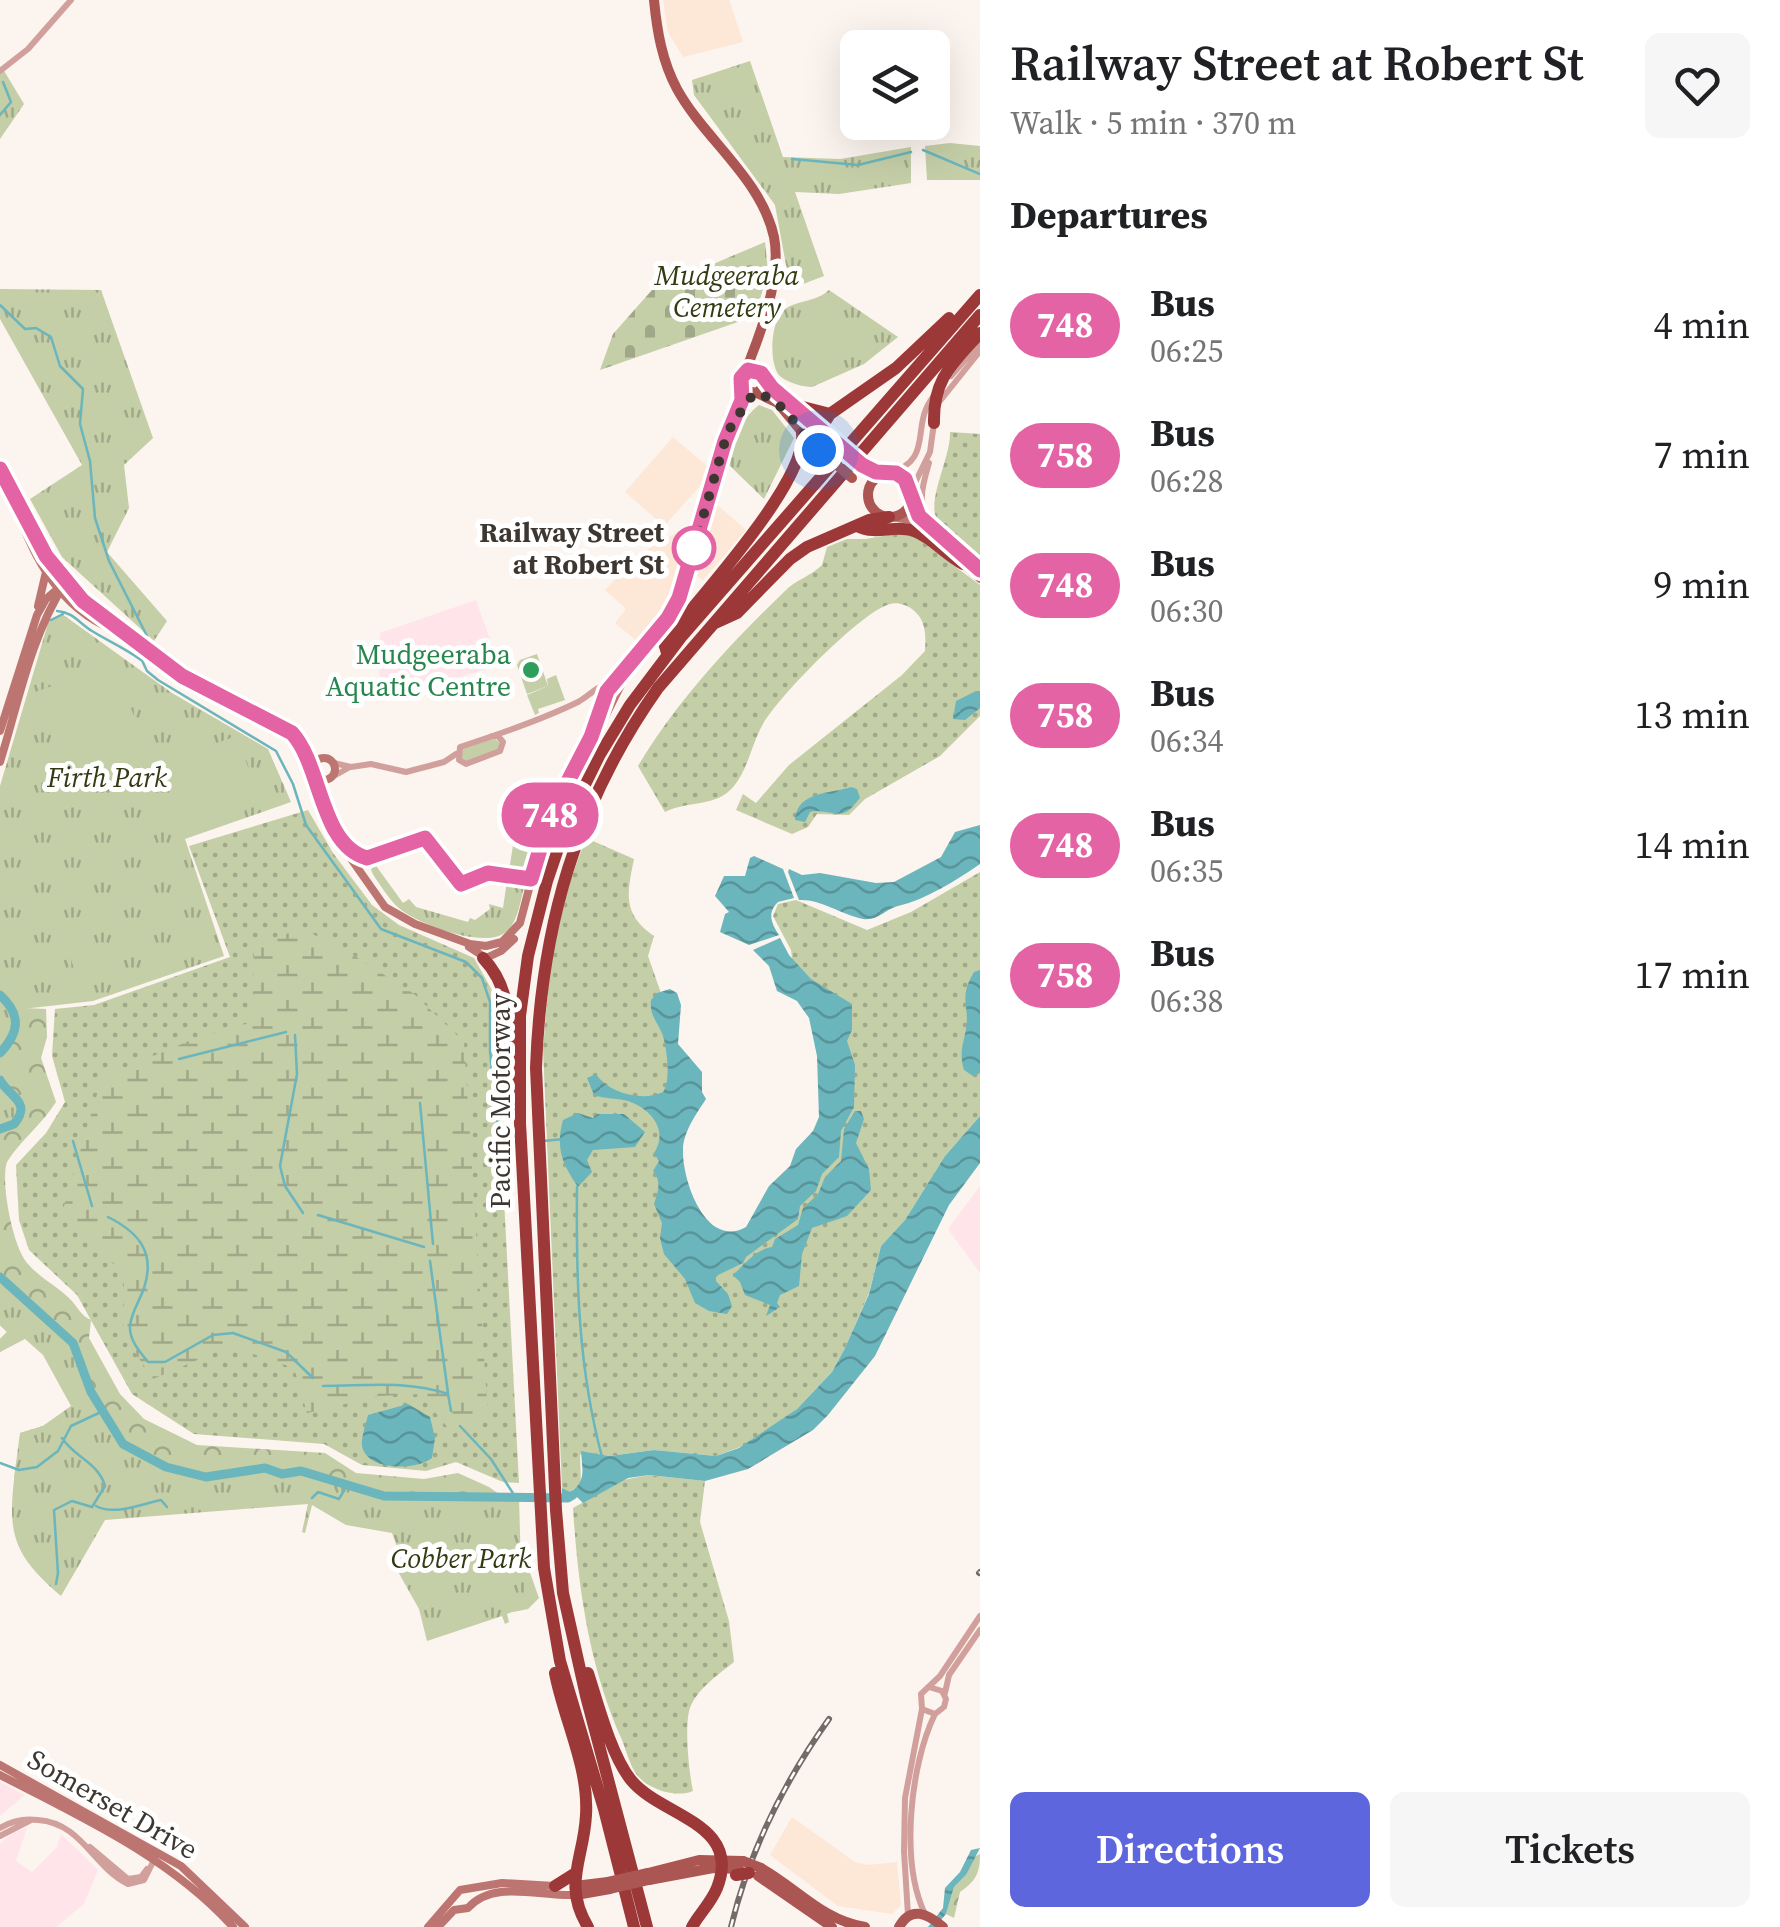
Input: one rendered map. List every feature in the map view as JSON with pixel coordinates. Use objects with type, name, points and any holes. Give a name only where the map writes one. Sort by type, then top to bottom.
[{"type":"highway","points":[[667,654],[664,643],[761,524],[794,467],[802,442],[810,441],[830,414],[896,368],[958,310],[977,305]]},
{"type":"highway","name":"Pacific Motorway","points":[[647,1927],[570,1630],[556,1510],[538,1126],[539,1004],[557,899],[590,806],[622,744],[658,688],[977,305]]},
{"type":"highway","name":"Pacific Motorway","points":[[634,1927],[608,1821],[563,1672],[547,1588],[520,1123],[520,1016],[528,956],[550,870],[572,809],[630,705],[667,654],[977,305]]},
{"type":"highway","points":[[934,423],[935,394],[944,374],[980,333]]},
{"type":"highway","points":[[791,404],[830,414]]},
{"type":"highway","points":[[708,626],[736,613],[800,552],[876,518],[891,517]]},
{"type":"highway","points":[[856,526],[872,532],[895,528],[914,531],[963,564]]},
{"type":"highway","points":[[483,958],[498,977],[506,998],[513,1088],[520,1123]]},
{"type":"highway","points":[[547,1588],[544,1606],[554,1664],[586,1793],[586,1826],[573,1888],[586,1927]]},
{"type":"highway","points":[[570,1630],[577,1639],[622,1767],[642,1792],[702,1818],[738,1868],[692,1927]]},
{"type":"highway","points":[[555,1886],[573,1888]]},
{"type":"main road","points":[[654,0],[663,56],[678,92],[752,189],[775,241],[775,274],[741,382],[751,392],[778,403],[810,441],[852,478],[874,511],[912,520],[980,579]]},
{"type":"main road","points":[[601,715],[612,684],[668,618],[679,598],[722,450],[751,392],[763,388],[758,334]]},
{"type":"main road","points":[[745,372],[762,375],[860,464],[874,472],[902,476],[912,493],[917,514],[980,570]]},
{"type":"main road","points":[[0,469],[61,588],[146,652],[210,692],[284,726],[304,748],[334,763],[324,800]]},
{"type":"main road","points":[[867,496],[872,481],[888,473]]},
{"type":"main road","points":[[11,490],[28,539],[46,572],[76,606],[96,622],[121,632]]},
{"type":"main road","points":[[891,517],[906,510],[912,493]]},
{"type":"main road","points":[[0,730],[39,610],[46,572]]},
{"type":"main road","points":[[0,762],[33,648],[61,588]]},
{"type":"main road","points":[[39,610],[61,588]]},
{"type":"main road","points":[[50,606],[76,606]]},
{"type":"main road","points":[[325,812],[383,905],[403,918],[456,939],[486,946],[508,938],[520,923],[551,818],[601,715],[633,661]]},
{"type":"main road","points":[[304,748],[332,833],[356,865]]},
{"type":"main road","points":[[322,758],[314,764],[315,774],[322,780],[332,778]]},
{"type":"main road","points":[[338,836],[355,853],[367,858]]},
{"type":"main road","points":[[456,939],[483,958],[502,951],[518,934],[532,881]]},
{"type":"main road","name":"Somerset Drive","points":[[0,1765],[200,1882],[245,1927]]},
{"type":"main road","name":"Somerset Drive","points":[[0,1775],[144,1854],[157,1856],[233,1927]]},
{"type":"main road","points":[[738,1868],[832,1927]]},
{"type":"main road","points":[[428,1927],[460,1890],[471,1895],[609,1886],[648,1876],[738,1868],[844,1923],[865,1927]]},
{"type":"main road","points":[[471,1895],[502,1883],[555,1886]]},
{"type":"main road","points":[[438,1927],[459,1907],[468,1908],[471,1895]]},
{"type":"main road","points":[[454,1897],[459,1907]]},
{"type":"main road","points":[[900,1923],[936,1921]]},
{"type":"street","points":[[0,72],[28,50],[71,0]]},
{"type":"street","points":[[942,538],[924,515],[920,487],[940,402],[980,343]]},
{"type":"street","points":[[888,473],[906,466],[917,453],[924,412],[935,394],[980,351]]},
{"type":"street","points":[[912,493],[930,452]]},
{"type":"street","points":[[444,762],[460,747],[564,708],[601,685],[612,684]]},
{"type":"street","points":[[501,739],[507,730]]},
{"type":"street","points":[[334,763],[369,764],[403,772],[444,762],[462,763],[499,752],[504,745],[492,736]]},
{"type":"street","points":[[457,752],[462,763]]},
{"type":"street","points":[[332,778],[351,766]]},
{"type":"street","points":[[900,1923],[904,1812],[922,1709],[919,1698],[980,1616]]},
{"type":"street","points":[[936,1921],[918,1897],[912,1818],[924,1742],[935,1714],[944,1707],[949,1675],[980,1630]]},
{"type":"street","points":[[929,1687],[938,1688],[945,1695]]},
{"type":"street","points":[[922,1709],[935,1714]]},
{"type":"street","points":[[0,1828],[16,1820],[65,1827],[125,1877],[174,1873]]},
{"type":"street","points":[[0,1836],[32,1820]]},
{"type":"street","points":[[144,1854],[144,1876]]},
{"type":"street","points":[[144,1876],[157,1856]]},
{"type":"shaded area","points":[[663,0],[729,0],[743,42],[683,57],[668,32]]},
{"type":"shaded area","points":[[673,437],[707,466],[701,485],[664,526],[625,492]]},
{"type":"shaded area","points":[[715,503],[746,530],[703,580],[692,573]]},
{"type":"shaded area","points":[[681,530],[685,539],[673,593],[660,617],[638,642],[615,623],[626,609],[605,590],[640,554]]},
{"type":"shaded area","points":[[476,600],[499,665],[379,702],[380,633]]},
{"type":"shaded area","points":[[980,1186],[980,1273],[948,1229]]},
{"type":"shaded area","points":[[0,1782],[25,1795],[0,1816]]},
{"type":"shaded area","points":[[792,1817],[855,1862],[897,1862],[901,1905],[892,1914],[838,1906],[770,1855]]},
{"type":"shaded area","points":[[27,1828],[16,1861],[32,1872],[57,1847],[61,1834],[98,1870],[84,1904],[56,1927],[0,1927],[0,1843]]},
{"type":"green space","points":[[750,61],[783,157],[840,159],[911,147],[911,183],[839,194],[795,192],[824,276],[803,284],[793,282],[786,265],[775,205],[694,95],[692,80]]},
{"type":"green space","points":[[3,69],[24,104],[0,139],[0,71]]},
{"type":"green space","points":[[925,146],[980,146],[980,180],[927,180]]},
{"type":"green space","name":"Mudgeeraba Cemetery","points":[[765,242],[768,272],[755,316],[600,370],[613,334],[652,290]]},
{"type":"green space","points":[[0,289],[101,290],[153,438],[124,465],[129,508],[107,552],[167,621],[154,641],[62,557],[30,499],[82,465],[0,319]]},
{"type":"green space","points":[[829,290],[898,337],[864,364],[812,387],[792,383],[781,377],[774,364],[776,322],[785,309]]},
{"type":"green space","points":[[831,307],[843,341],[818,349],[814,338],[792,345],[784,323]]},
{"type":"green space","points":[[759,405],[772,410],[794,438],[764,499],[726,462],[742,424]]},
{"type":"green space","points":[[950,432],[980,434],[980,562],[950,535],[934,509]]},
{"type":"green space","points":[[901,533],[914,536],[980,585],[980,716],[940,756],[865,799],[849,815],[817,814],[808,827],[792,834],[736,810],[743,794],[756,803],[789,765],[902,675],[925,651],[923,622],[917,613],[907,606],[890,604],[841,638],[785,695],[763,724],[743,772],[727,793],[665,812],[638,766],[705,674],[788,588],[822,565],[827,547],[847,539]]},
{"type":"green space","name":"Firth Park","points":[[62,614],[172,693],[268,749],[291,802],[185,839],[224,956],[93,1001],[14,1010],[14,1033],[0,1053],[0,786],[49,620]]},
{"type":"green space","name":"Mudgeeraba Aquatic Centre","points":[[537,654],[548,686],[527,694],[517,665]]},
{"type":"green space","points":[[114,664],[152,763],[72,790],[35,692]]},
{"type":"green space","points":[[556,675],[565,700],[538,709],[535,715],[527,695],[548,686],[547,679]]},
{"type":"green space","points":[[236,736],[256,787],[243,815],[191,834],[167,768],[170,760]]},
{"type":"green space","points":[[493,737],[500,743],[499,749],[466,762],[462,760],[461,749]]},
{"type":"green space","points":[[514,796],[532,824],[538,842],[534,863],[526,875],[509,871],[517,837],[509,814],[517,810]]},
{"type":"green space","points":[[308,810],[333,853],[372,905],[399,925],[474,958],[493,992],[519,1483],[503,1482],[456,1462],[426,1471],[362,1465],[324,1444],[194,1434],[132,1394],[77,1295],[29,1250],[19,1220],[16,1165],[46,1133],[65,1102],[52,1056],[55,1009],[94,1005],[230,957],[189,846]]},
{"type":"green space","points":[[586,838],[634,859],[629,902],[636,919],[654,936],[648,956],[662,996],[683,1220],[734,1244],[835,1111],[830,1033],[795,983],[791,950],[773,916],[778,904],[796,900],[867,930],[911,912],[980,872],[980,1116],[945,1156],[905,1220],[881,1246],[869,1293],[844,1350],[832,1372],[797,1409],[748,1444],[716,1456],[654,1450],[609,1456],[585,1452],[580,1455],[581,1484],[568,1493],[562,1488],[543,1049],[551,955],[570,881]]},
{"type":"green space","points":[[374,863],[403,903],[409,899],[416,907],[468,922],[490,909],[489,904],[503,908],[507,881],[524,888],[516,917],[507,931],[498,936],[471,937],[426,924],[404,912],[374,876]]},
{"type":"green space","points":[[84,915],[92,940],[68,948],[59,924]]},
{"type":"green space","points":[[301,928],[350,953],[414,994],[464,1042],[488,1418],[453,1434],[420,1394],[379,1396],[307,1413],[294,1368],[230,1346],[153,1379],[123,1335],[124,1273],[62,1213],[102,1077],[189,1041],[252,1022],[254,947]]},
{"type":"green space","points":[[93,944],[102,969],[77,978],[69,953]]},
{"type":"green space","points":[[0,976],[24,1008],[46,1009],[47,1037],[41,1058],[56,1102],[7,1162],[5,1184],[13,1230],[28,1264],[91,1320],[89,1338],[120,1394],[144,1419],[197,1445],[325,1453],[356,1473],[424,1479],[458,1473],[489,1487],[516,1506],[512,1522],[539,1598],[528,1609],[508,1613],[442,1512],[42,1475],[14,1478],[20,1433],[43,1426],[72,1406],[43,1354],[25,1338],[0,1352],[0,1339],[7,1332],[0,1325]]},
{"type":"green space","points":[[0,1080],[21,1110],[14,1124],[0,1129]]},
{"type":"green space","name":"Cobber Park","points":[[0,1277],[73,1343],[91,1392],[123,1444],[166,1467],[206,1477],[265,1468],[282,1474],[301,1471],[384,1496],[519,1497],[521,1570],[529,1603],[507,1614],[509,1622],[505,1624],[502,1616],[427,1641],[419,1609],[396,1568],[401,1558],[392,1533],[346,1525],[312,1505],[305,1533],[302,1532],[308,1504],[105,1520],[61,1596],[34,1570],[18,1546],[12,1500],[20,1433],[43,1426],[71,1406],[43,1355],[25,1339],[0,1352],[0,1339],[7,1332],[0,1325]]},
{"type":"green space","points":[[649,1475],[705,1481],[700,1522],[729,1621],[734,1662],[703,1688],[690,1708],[687,1737],[693,1791],[686,1793],[656,1788],[642,1780],[632,1767],[593,1655],[578,1567],[573,1508],[623,1480]]},
{"type":"green space","points":[[980,1854],[978,1871],[960,1892],[954,1918],[946,1914],[954,1887]]},
{"type":"water","points":[[980,691],[980,708],[965,720],[953,719],[956,701]]},
{"type":"water","points":[[851,787],[857,789],[860,798],[845,813],[815,811],[810,812],[805,822],[795,820],[797,811],[808,799]]},
{"type":"water","points":[[980,825],[980,864],[930,894],[873,918],[863,919],[799,900],[788,872],[789,869],[802,875],[820,873],[876,883],[894,882],[941,857],[955,832]]},
{"type":"water","points":[[754,856],[783,869],[794,898],[778,902],[772,910],[772,922],[779,935],[749,945],[720,932],[729,912],[715,896],[724,876],[745,876]]},
{"type":"water","points":[[780,938],[789,955],[811,979],[852,1004],[852,1030],[847,1041],[855,1065],[854,1107],[841,1131],[839,1157],[822,1174],[816,1191],[800,1206],[798,1219],[743,1263],[716,1276],[732,1306],[727,1314],[709,1311],[695,1303],[685,1279],[664,1254],[662,1223],[654,1204],[658,1183],[653,1171],[659,1161],[654,1153],[660,1136],[655,1121],[628,1101],[594,1095],[587,1078],[596,1074],[617,1091],[636,1096],[663,1092],[667,1057],[651,1000],[657,993],[670,989],[677,993],[681,1005],[678,1044],[702,1072],[706,1099],[685,1136],[687,1178],[708,1221],[732,1232],[746,1227],[769,1186],[790,1166],[796,1149],[813,1131],[819,1117],[817,1056],[809,1018],[797,1001],[777,991],[769,966],[753,950]]},
{"type":"water","points":[[980,970],[980,1073],[973,1076],[964,1070],[962,1054],[967,989],[974,972]]},
{"type":"water","points":[[855,1111],[861,1111],[864,1119],[856,1143],[869,1169],[871,1190],[847,1216],[812,1228],[802,1254],[799,1286],[780,1295],[780,1307],[766,1316],[770,1305],[745,1295],[733,1275],[798,1225],[803,1208],[841,1161],[844,1129]]},
{"type":"water","points":[[578,1113],[593,1118],[597,1114],[624,1114],[645,1132],[635,1147],[593,1150],[587,1160],[592,1172],[578,1187],[565,1164],[560,1140],[563,1120]]},
{"type":"water","points":[[980,1116],[980,1163],[949,1205],[875,1356],[813,1430],[748,1469],[705,1481],[649,1475],[628,1478],[583,1503],[577,1497],[562,1500],[562,1488],[570,1492],[581,1479],[581,1451],[609,1456],[654,1450],[716,1456],[739,1448],[797,1409],[832,1372],[844,1350],[869,1294],[881,1246],[905,1220],[945,1156]]},
{"type":"water","points":[[408,1404],[430,1417],[435,1438],[432,1458],[405,1466],[373,1461],[362,1446],[368,1415]]},
{"type":"water","points":[[980,1848],[966,1875],[954,1887],[946,1914],[935,1927],[928,1927],[943,1908],[945,1888],[960,1872],[971,1850]]},
{"type":"waterway","points":[[0,115],[11,102],[3,82]]},
{"type":"waterway","points":[[923,150],[980,174]]},
{"type":"waterway","points":[[792,159],[858,165],[911,152]]},
{"type":"waterway","points":[[0,305],[25,329],[36,328],[51,337],[60,366],[83,389],[80,424],[90,461],[95,518],[109,561],[147,636],[145,642]]},
{"type":"waterway","points":[[57,611],[72,616],[141,660]]},
{"type":"waterway","points":[[51,620],[63,614]]},
{"type":"waterway","points":[[141,649],[139,654],[147,671],[158,680],[276,751],[293,784],[306,825],[381,929],[466,962],[482,978],[490,1002],[490,1051],[498,1132],[504,1141],[515,1142]]},
{"type":"waterway","points":[[0,995],[15,1017],[14,1031],[0,1053]]},
{"type":"waterway","points":[[179,1059],[286,1032]]},
{"type":"waterway","points":[[295,1035],[297,1074],[280,1166],[285,1186],[303,1213]]},
{"type":"waterway","points":[[0,1080],[21,1110],[14,1124],[0,1129]]},
{"type":"waterway","points":[[420,1103],[433,1244]]},
{"type":"waterway","points":[[543,1141],[564,1139]]},
{"type":"waterway","points":[[73,1141],[92,1206]]},
{"type":"waterway","points":[[577,1187],[580,1323],[602,1457]]},
{"type":"waterway","points":[[318,1215],[424,1247]]},
{"type":"waterway","points":[[108,1217],[128,1229],[146,1254],[147,1275],[130,1331],[148,1362],[165,1362],[213,1335],[233,1333],[286,1352],[313,1378]]},
{"type":"waterway","points":[[430,1261],[448,1393]]},
{"type":"waterway","points":[[0,1277],[73,1343],[91,1392],[123,1444],[166,1467],[206,1477],[265,1468],[282,1474],[301,1471],[384,1496],[573,1495]]},
{"type":"waterway","points":[[323,1386],[417,1387],[448,1394],[451,1411]]},
{"type":"waterway","points":[[0,1463],[19,1470],[37,1467],[58,1451],[71,1426],[101,1412]]},
{"type":"waterway","points":[[460,1426],[491,1459],[516,1498]]},
{"type":"waterway","points":[[56,1584],[54,1510],[72,1501],[92,1507],[105,1486],[97,1471],[62,1438]]},
{"type":"waterway","points":[[312,1498],[318,1492],[339,1499],[348,1484]]},
{"type":"waterway","points":[[96,1506],[119,1510],[161,1500],[167,1507]]},
{"type":"railway","points":[[731,1927],[770,1818],[829,1719]]},
{"type":"bus line","name":"748","points":[[0,469],[46,556],[83,601],[182,676],[292,733],[304,748],[319,782],[328,818],[338,836],[355,853],[367,858],[425,838],[461,884],[488,873],[531,879],[543,832],[598,723],[607,691],[668,618],[679,598],[725,441],[742,400],[742,374],[748,370],[761,373],[772,388],[869,470],[896,473],[905,479],[919,516],[980,570]]},
{"type":"place","name":"Railway Street at Robert St","points":[[694,548]]},
{"type":"place","name":"Mudgeeraba Aquatic Centre","points":[[531,670]]},
{"type":"route","points":[[694,548],[725,441],[754,393],[778,403],[819,450]]}]
